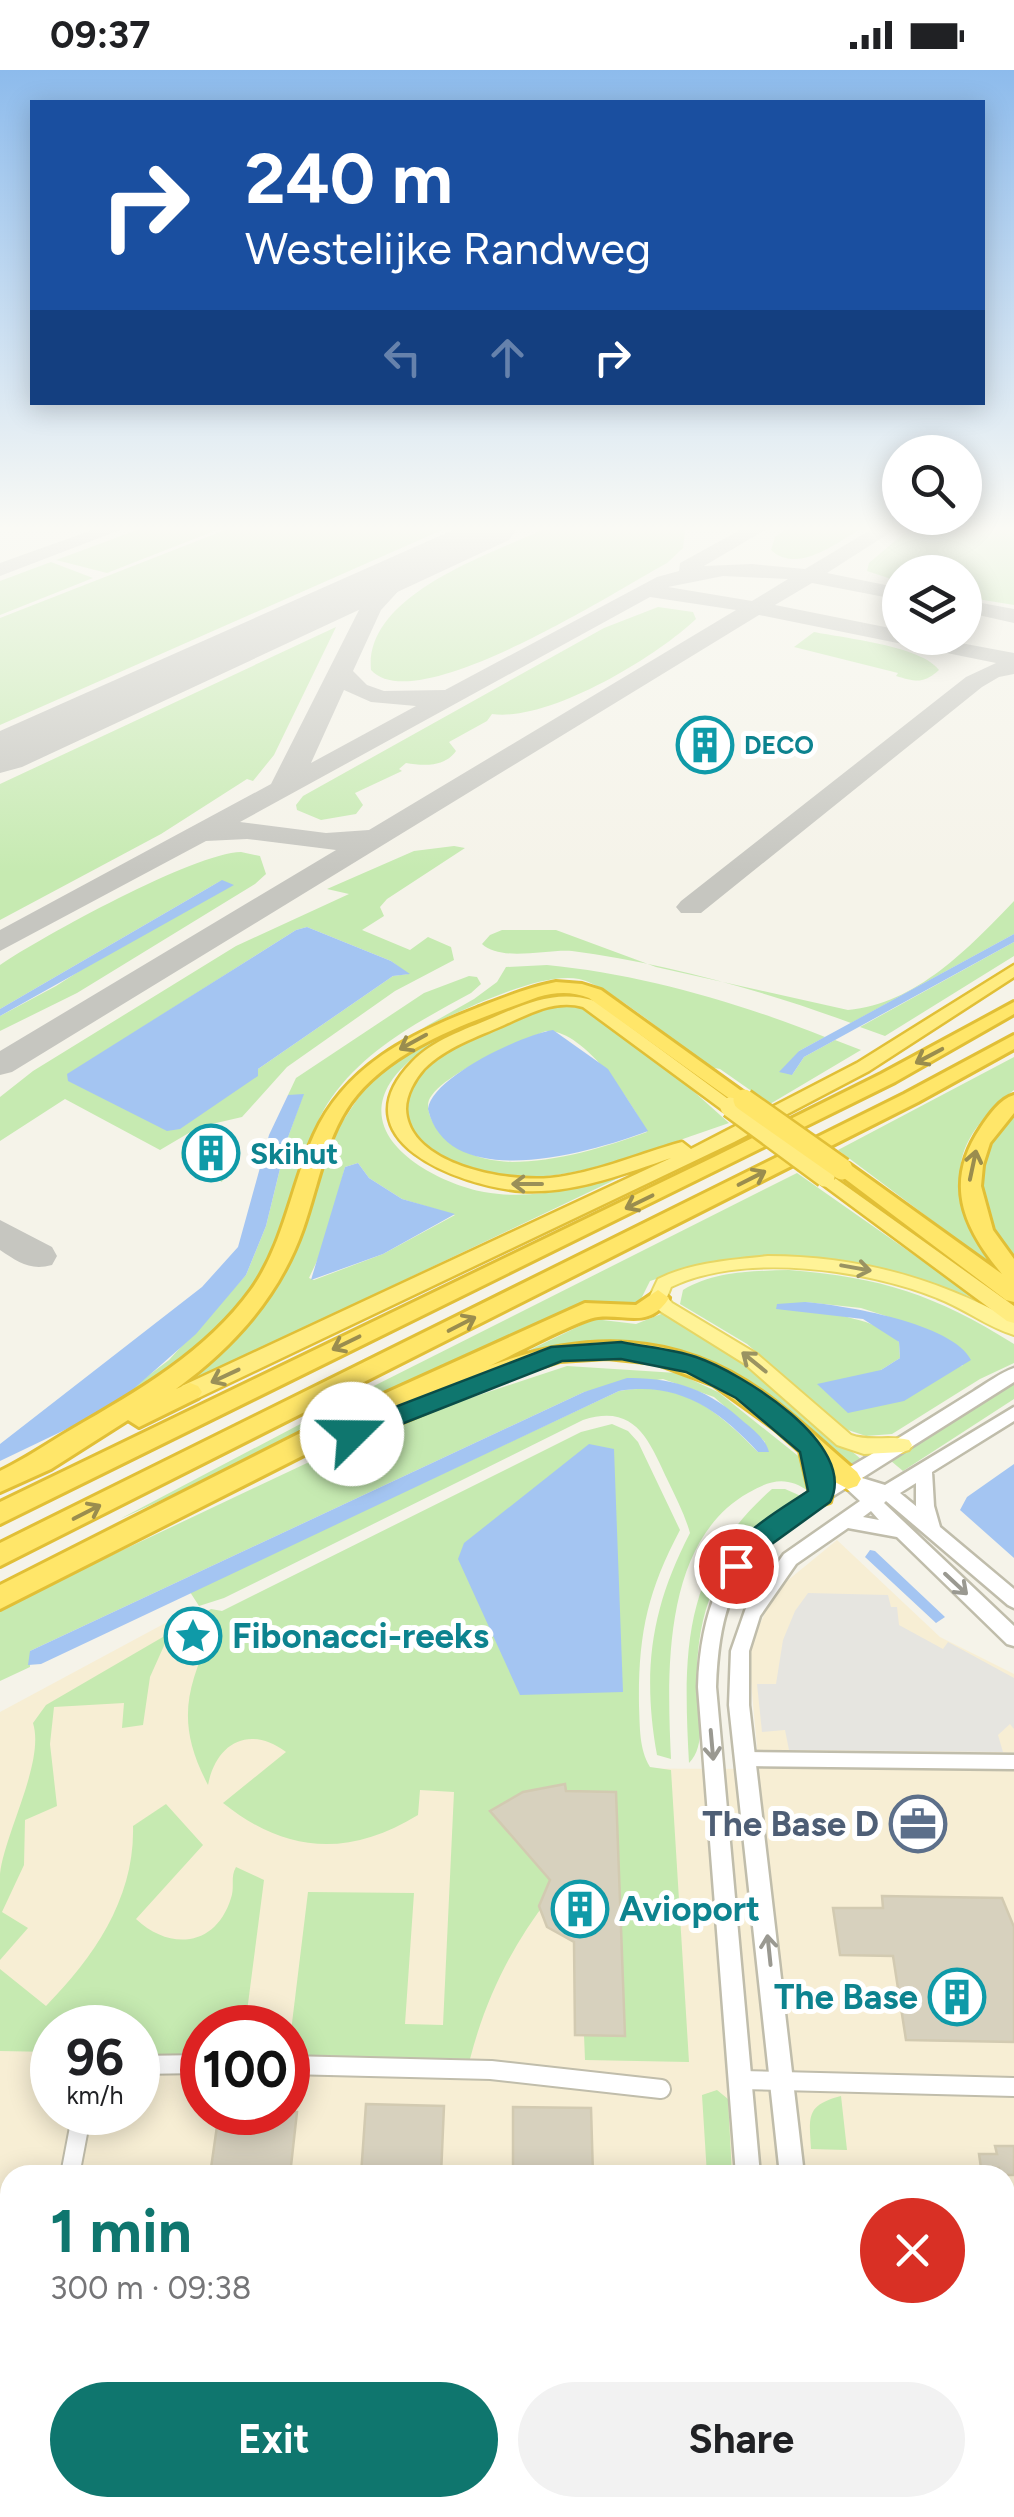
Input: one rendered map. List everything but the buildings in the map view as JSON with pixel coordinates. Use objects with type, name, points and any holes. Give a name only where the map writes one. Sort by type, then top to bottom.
[{"type":"highway","points":[[0,1482],[786,1107],[863,1067],[1014,970]]},
{"type":"highway","points":[[28,1468],[145,1400],[228,1334],[278,1267],[294,1234],[330,1119],[357,1084],[379,1064],[428,1034],[549,987],[575,986],[595,994],[737,1104]]},
{"type":"highway","points":[[786,1107],[600,1174],[526,1185],[462,1175],[435,1162],[412,1144],[397,1114],[401,1088],[411,1072],[442,1048],[541,1004],[564,998],[589,1004],[737,1104],[833,1173],[1014,1294]]},
{"type":"highway","points":[[0,1514],[738,1154],[1014,1008]]},
{"type":"highway","points":[[0,1555],[893,1107],[1014,1041]]},
{"type":"highway","points":[[1014,1101],[980,1141],[970,1164],[969,1189],[980,1226],[1014,1274]]},
{"type":"highway","points":[[833,1173],[1014,1316]]},
{"type":"highway","points":[[0,1598],[333,1428],[593,1310],[636,1314],[650,1308],[658,1298]]},
{"type":"highway","points":[[219,1487],[560,1353],[621,1351],[691,1364],[744,1392],[848,1480]]},
{"type":"highway","points":[[811,1447],[820,1471],[821,1495]]},
{"type":"main road","points":[[902,1445],[864,1446],[844,1440],[750,1359],[674,1313],[658,1298],[667,1280],[754,1262],[827,1264],[908,1280],[974,1306],[1014,1329]]},
{"type":"street","points":[[747,2165],[707,1648],[716,1605],[736,1566],[759,1538],[1014,1374]]},
{"type":"street","points":[[791,2165],[739,1705],[740,1652],[752,1613],[790,1558],[870,1502],[1014,1414]]},
{"type":"street","points":[[924,1472],[932,1528]]},
{"type":"street","points":[[848,1480],[887,1492],[1014,1600]]},
{"type":"street","points":[[848,1480],[1014,1638]]},
{"type":"street","points":[[844,1520],[897,1530]]},
{"type":"street","points":[[746,1759],[1014,1762]]},
{"type":"street","points":[[310,2066],[491,2070],[661,2089]]},
{"type":"street","points":[[740,2080],[1014,2087]]},
{"type":"street","points":[[72,2165],[78,2135]]},
{"type":"shaded area","points":[[837,1540],[940,1637],[1014,1674],[1014,2165],[0,2165],[0,1712],[184,1613],[488,1768],[759,1769],[748,1649],[776,1590]]},
{"type":"shaded area","points":[[808,1593],[888,1595],[891,1607],[897,1607],[899,1625],[943,1649],[948,1642],[1014,1678],[1014,1729],[1010,1724],[998,1735],[1003,1752],[789,1750],[785,1730],[762,1732],[757,1684],[776,1684],[783,1640],[795,1611]]},
{"type":"green space","points":[[0,644],[183,644],[0,725]]},
{"type":"green space","points":[[299,644],[328,644],[274,755],[253,781],[247,779],[161,834],[0,920],[0,784]]},
{"type":"green space","points":[[374,644],[519,644],[429,678],[395,681],[371,670]]},
{"type":"green space","points":[[575,644],[664,644],[629,668],[571,697],[515,714],[492,714],[487,721],[449,742],[456,751],[446,760],[427,765],[406,763],[399,769],[402,771],[355,793],[363,805],[356,814],[321,820],[297,810],[303,796]]},
{"type":"green space","points":[[880,644],[882,655],[916,655],[939,670],[924,680],[896,676],[898,673],[794,647]]},
{"type":"green space","points":[[465,848],[387,899],[380,907],[384,916],[362,930],[410,950],[428,937],[451,947],[454,960],[395,991],[287,1067],[242,1117],[199,1127],[160,1150],[65,1099],[0,1141],[0,1097],[33,1071],[236,946],[349,894],[327,889],[414,851]],"holes":[[[307,927],[391,961],[408,974],[393,976],[258,1069],[67,1075],[296,930]]]},
{"type":"green space","points":[[241,852],[260,856],[266,874],[255,884],[77,993],[0,1031],[0,1016],[56,986],[222,880],[0,1009],[0,965],[49,935],[155,881],[219,856]]},
{"type":"green space","points":[[1014,901],[1014,934],[851,1023],[720,981],[848,1010],[873,1006],[940,971]]},
{"type":"green space","points":[[502,930],[556,930],[648,964],[572,951],[501,952],[482,944]]},
{"type":"green space","points":[[1014,942],[1014,956],[885,1036],[860,1027]]},
{"type":"green space","points":[[648,964],[677,970],[720,981],[656,967]]},
{"type":"green space","points":[[547,965],[688,991],[825,1037],[799,1051],[792,1075],[804,1057],[835,1040],[861,1050],[770,1104],[720,1069],[709,1067],[608,992],[579,979],[562,978],[522,987],[423,1028],[474,999],[497,982],[506,967]]},
{"type":"green space","points":[[469,976],[477,977],[481,984],[378,1050],[332,1097],[318,1122],[275,1243],[257,1277],[217,1330],[164,1373],[96,1415],[169,1360],[246,1275],[266,1226],[287,1140],[303,1095],[288,1095],[296,1078],[424,993]]},
{"type":"green space","points":[[552,1003],[579,1004],[672,1072],[729,1123],[597,1167],[543,1177],[479,1173],[454,1164],[423,1145],[406,1120],[407,1096],[421,1075],[474,1038]],"holes":[[[546,1031],[575,1041],[605,1069],[647,1132],[581,1153],[512,1162],[464,1151],[444,1137],[430,1116],[428,1103],[441,1086],[518,1043]]]},
{"type":"green space","points":[[462,1027],[405,1065],[390,1083],[382,1104],[383,1123],[392,1141],[407,1156],[445,1180],[484,1192],[520,1195],[574,1188],[627,1174],[167,1393],[291,1255],[339,1127],[366,1086],[401,1058]],"holes":[[[358,1163],[369,1178],[402,1199],[455,1215],[383,1254],[314,1280],[309,1278],[325,1244],[345,1167]]]},
{"type":"green space","points":[[1014,1057],[1014,1090],[987,1115],[970,1138],[962,1160],[961,1181],[977,1226],[1009,1278],[838,1150]]},
{"type":"green space","points":[[1014,1108],[1014,1257],[987,1218],[979,1182],[988,1147]]},
{"type":"green space","points":[[211,1131],[227,1131],[236,1141],[222,1182],[181,1158],[182,1147]]},
{"type":"green space","points":[[797,1173],[977,1299],[904,1275],[832,1260],[681,1271],[650,1281],[639,1303],[629,1306],[602,1301],[120,1519],[344,1401]]},
{"type":"green space","points":[[789,1270],[880,1284],[933,1301],[1014,1344],[1014,1363],[980,1379],[892,1434],[866,1436],[845,1429],[747,1344],[680,1304],[683,1290],[708,1279],[734,1273]],"holes":[[[805,1302],[861,1308],[889,1317],[963,1366],[881,1370],[900,1358],[899,1342],[889,1333]]]},
{"type":"green space","points":[[666,1312],[732,1349],[862,1460],[851,1467],[764,1395],[699,1358],[664,1346],[628,1341],[572,1345],[457,1385],[594,1319],[636,1324]]},
{"type":"green space","points":[[567,1366],[677,1373],[718,1392],[802,1459],[810,1492],[787,1482],[757,1488],[720,1515],[699,1543],[685,1576],[671,1650],[671,1759],[657,1755],[650,1695],[653,1641],[666,1588],[690,1533],[654,1452],[628,1421],[601,1416],[583,1420],[224,1598],[199,1606],[190,1592],[619,1391],[662,1390],[680,1394],[713,1411],[758,1452],[765,1442],[714,1397],[663,1379],[584,1392],[30,1651],[30,1667],[0,1681],[0,1608],[324,1455],[446,1406]]},
{"type":"green space","points":[[1014,1383],[1014,1399],[903,1471],[891,1461]]},
{"type":"green space","points":[[612,1424],[628,1431],[638,1442],[680,1530],[647,1615],[640,1658],[639,1706],[646,1760],[650,1767],[671,1770],[689,2062],[585,2060],[580,1932],[549,1898],[501,1974],[470,2059],[310,2056],[310,2005],[294,2005],[308,1892],[414,1893],[405,2024],[443,2025],[454,1792],[420,1790],[418,1815],[392,1829],[343,1843],[295,1840],[247,1820],[223,1803],[286,1752],[259,1740],[236,1743],[218,1759],[208,1785],[192,1745],[188,1709],[195,1674],[211,1635],[167,1639],[150,1677],[143,1725],[122,1728],[124,1703],[54,1707],[50,1744],[57,1806],[25,1820],[24,1865],[2,1912],[28,1928],[0,1960],[3,1857],[34,1757],[33,1723],[46,1705],[211,1609],[222,1611],[581,1432]]},
{"type":"green space","points":[[772,1489],[785,1489],[801,1496],[754,1532],[721,1573],[710,1597],[698,1651],[700,1736],[689,1763],[687,1684],[694,1614],[720,1550],[742,1519]]},
{"type":"green space","points":[[166,1804],[203,1845],[136,1919],[163,1936],[191,1939],[215,1926],[232,1894],[236,1867],[264,1880],[248,2005],[180,2005],[180,2055],[160,2054],[160,2005],[47,2005],[80,1967],[108,1925],[127,1878],[133,1826]]},
{"type":"green space","points":[[0,1969],[45,2005],[30,2005],[30,2052],[0,2051]]},
{"type":"green space","points":[[717,2090],[728,2099],[731,2165],[706,2165],[702,2095]]},
{"type":"green space","points":[[841,2096],[847,2150],[811,2149],[812,2113],[821,2103]]},
{"type":"water","points":[[222,880],[234,885],[0,1016],[0,1009]]},
{"type":"water","points":[[307,927],[391,961],[410,974],[393,976],[258,1069],[258,1076],[180,1129],[167,1131],[68,1081],[67,1074],[296,930]]},
{"type":"water","points":[[1014,934],[1014,942],[804,1057],[792,1075],[779,1072],[799,1051]]},
{"type":"water","points":[[553,1030],[608,1069],[648,1131],[593,1149],[525,1160],[492,1159],[463,1152],[441,1135],[428,1109],[445,1084],[480,1059]]},
{"type":"water","points":[[304,1094],[287,1140],[266,1226],[246,1275],[196,1334],[129,1393],[96,1415],[0,1461],[0,1444],[202,1287],[238,1247],[269,1135],[288,1095]]},
{"type":"water","points":[[358,1163],[369,1178],[402,1199],[455,1214],[383,1254],[311,1280],[345,1167]]},
{"type":"water","points":[[805,1302],[869,1312],[921,1326],[960,1347],[971,1360],[904,1401],[848,1413],[817,1384],[881,1370],[900,1358],[899,1342],[863,1319],[776,1309],[777,1304]]},
{"type":"water","points":[[627,1378],[675,1383],[718,1401],[752,1428],[769,1452],[758,1452],[729,1424],[697,1402],[661,1391],[619,1391],[41,1664],[28,1665],[30,1651],[584,1392]]},
{"type":"water","points":[[589,1444],[614,1449],[623,1692],[520,1695],[458,1559],[464,1543]]},
{"type":"water","points":[[1014,1464],[1014,1558],[960,1510],[967,1497]]},
{"type":"water","points":[[870,1550],[945,1617],[936,1623],[865,1557]]},
{"type":"taxiway","points":[[341,671],[354,644]]},
{"type":"taxiway","points":[[0,942],[548,644]]},
{"type":"taxiway","points":[[0,1065],[695,644]]},
{"type":"taxiway","points":[[982,654],[1014,660]]},
{"type":"taxiway","points":[[691,907],[974,682],[992,671],[1014,667]]},
{"type":"taxiway","points":[[283,786],[291,777],[341,671]]},
{"type":"taxiway","points":[[341,671],[358,690],[371,695],[399,699],[440,696]]},
{"type":"taxiway","points":[[207,833],[247,831],[326,841],[367,838]]},
{"type":"taxiway","points":[[0,1233],[38,1256]]},
{"type":"runway","points":[[0,754],[241,644]]},
{"type":"place","name":"DECO","points":[[705,745]]},
{"type":"place","name":"Skihut","points":[[211,1153]]},
{"type":"place","name":"Fibonacci-reeks","points":[[193,1636]]},
{"type":"place","name":"The Base D","points":[[918,1824]]},
{"type":"place","name":"Avioport","points":[[580,1909]]},
{"type":"place","name":"The Base","points":[[957,1997]]},
{"type":"route","points":[[352,1434],[560,1353],[621,1351],[691,1364],[744,1392],[782,1422],[811,1447],[820,1471],[821,1495],[759,1538],[736,1566]]}]
